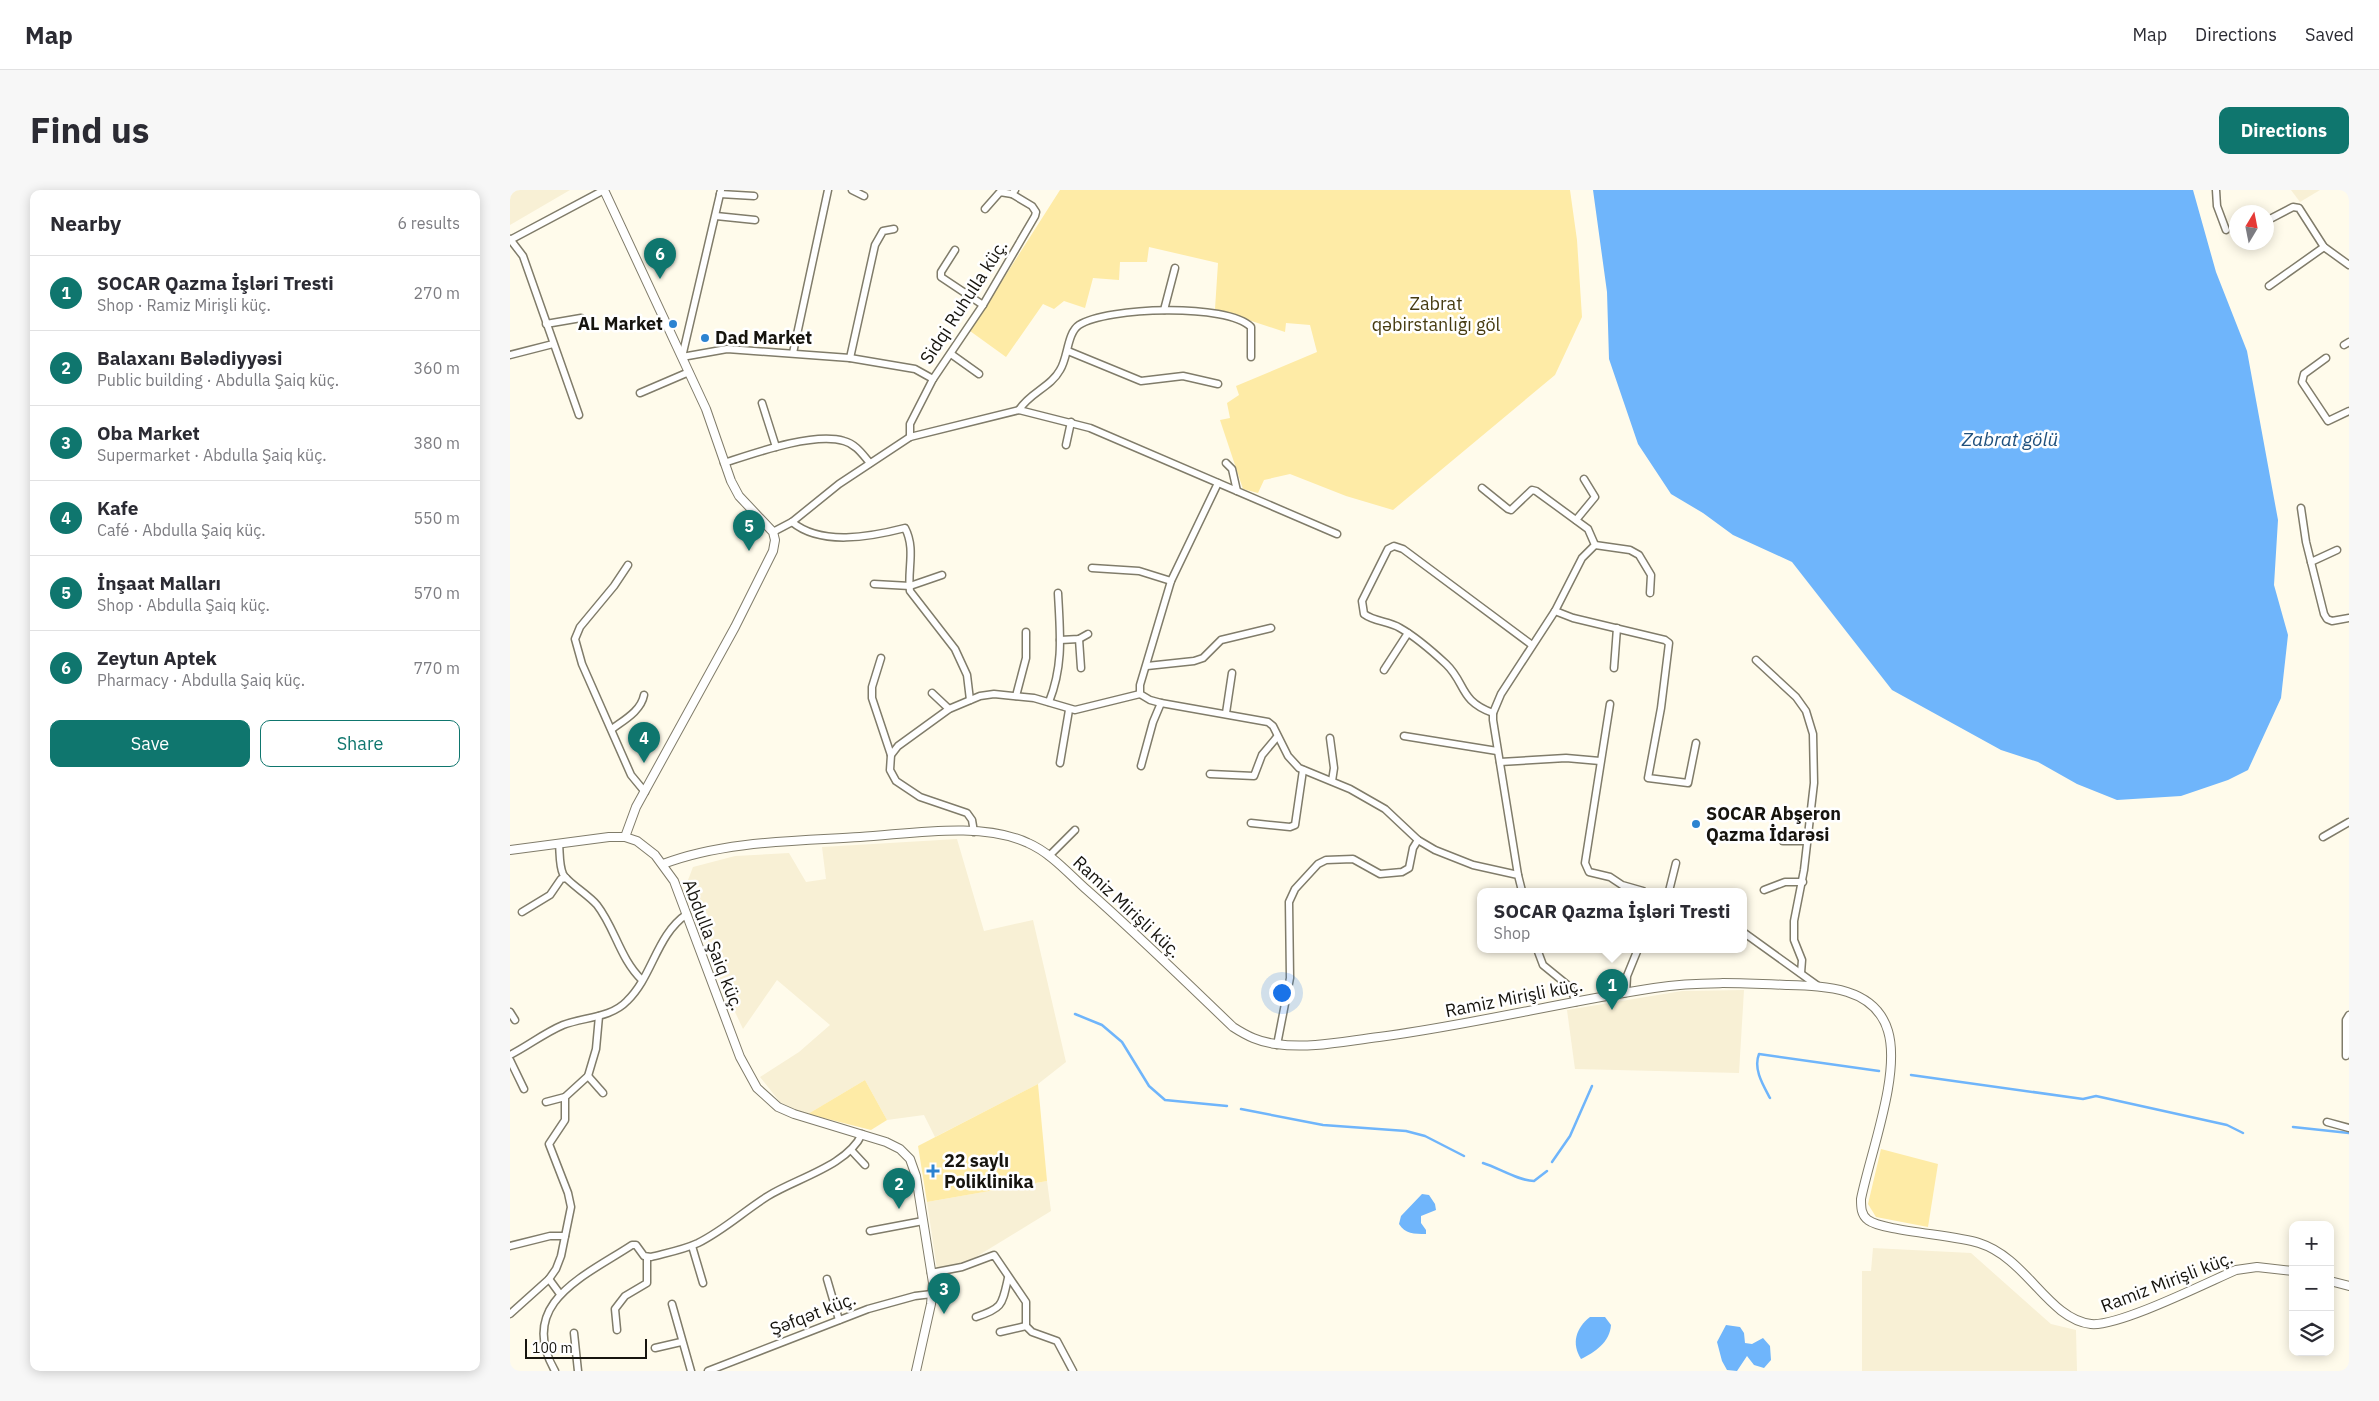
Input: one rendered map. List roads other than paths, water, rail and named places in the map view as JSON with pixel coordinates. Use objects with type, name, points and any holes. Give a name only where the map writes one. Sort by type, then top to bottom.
[{"type":"street","points":[[510,850],[609,837],[626,837],[632,815],[735,627],[773,551],[776,540],[774,532],[740,496],[731,481],[706,409],[604,190],[510,239],[523,256],[578,415]]},
{"type":"street","points":[[793,353],[828,190]]},
{"type":"street","points":[[852,190],[864,196]]},
{"type":"street","points":[[2216,190],[2217,206],[2226,230]]},
{"type":"street","points":[[682,357],[721,192],[754,196]]},
{"type":"street","name":"Sidqi Ruhulla küç.","points":[[910,437],[910,424],[933,379],[983,305],[1036,212],[1032,206],[1013,192],[1000,192],[985,209]]},
{"type":"street","points":[[2274,217],[2293,207],[2299,208],[2324,247],[2349,265]]},
{"type":"street","points":[[716,216],[755,220]]},
{"type":"street","points":[[850,358],[875,245],[883,231],[894,229]]},
{"type":"street","points":[[2269,286],[2324,247]]},
{"type":"street","points":[[955,250],[941,272],[941,277],[983,305]]},
{"type":"street","points":[[1164,310],[1175,268]]},
{"type":"street","points":[[1019,410],[1024,401],[1058,373],[1068,351],[1073,331],[1086,322],[1145,311],[1210,312],[1246,322],[1251,327],[1251,357]]},
{"type":"street","points":[[546,324],[581,318]]},
{"type":"street","points":[[510,355],[553,344]]},
{"type":"street","points":[[682,357],[727,349],[793,353],[850,358],[915,369],[933,379]]},
{"type":"street","points":[[1068,351],[1142,381],[1183,376],[1218,384]]},
{"type":"street","points":[[951,354],[979,374]]},
{"type":"street","points":[[2326,358],[2304,374],[2302,382],[2328,421],[2349,411]]},
{"type":"street","points":[[640,393],[689,372]]},
{"type":"street","points":[[762,402],[776,447]]},
{"type":"street","points":[[774,532],[792,522],[824,494],[910,437],[1019,410],[1070,422],[1136,447],[1337,534]]},
{"type":"street","points":[[1066,445],[1070,422]]},
{"type":"street","points":[[724,463],[776,447],[826,439],[845,441],[854,446],[870,464]]},
{"type":"street","points":[[1226,463],[1232,468],[1237,491]]},
{"type":"street","points":[[1576,520],[1595,497],[1584,479]]},
{"type":"street","points":[[1140,694],[1140,685],[1171,581],[1218,483]]},
{"type":"street","points":[[1482,488],[1511,510],[1532,490],[1536,491],[1588,529],[1596,545]]},
{"type":"street","points":[[2301,508],[2311,562],[2327,619],[2332,621],[2349,618]]},
{"type":"street","points":[[792,522],[810,533],[847,537],[905,528],[910,537],[912,559],[910,586],[913,596],[956,649],[967,676],[970,700]]},
{"type":"street","points":[[1596,545],[1630,550],[1640,555],[1651,575],[1650,593]]},
{"type":"street","points":[[1521,888],[1497,751],[1493,713],[1501,694],[1555,611],[1582,558],[1596,545]]},
{"type":"street","points":[[1493,713],[1475,704],[1461,688],[1447,665],[1408,633],[1399,627],[1370,618],[1364,614],[1362,601],[1388,549],[1394,546],[1403,549],[1532,645]]},
{"type":"street","points":[[2311,562],[2336,550]]},
{"type":"street","points":[[628,565],[614,586],[580,626],[575,639],[582,664],[631,775],[644,792]]},
{"type":"street","points":[[1092,568],[1139,571],[1171,581]]},
{"type":"street","points":[[874,584],[910,586],[942,575]]},
{"type":"street","points":[[1049,702],[1059,672],[1058,593]]},
{"type":"street","points":[[1555,611],[1573,618],[1665,640],[1669,643],[1661,708],[1648,778],[1688,783],[1696,743]]},
{"type":"street","points":[[1147,666],[1194,661],[1203,658],[1221,640],[1271,628]]},
{"type":"street","points":[[1614,668],[1617,628]]},
{"type":"street","points":[[1016,696],[1026,658],[1026,632]]},
{"type":"street","points":[[1384,670],[1408,633]]},
{"type":"street","points":[[1060,640],[1079,639],[1088,634]]},
{"type":"street","points":[[1079,639],[1082,668]]},
{"type":"street","points":[[881,658],[872,687],[872,698],[891,755],[890,770],[896,781],[920,797],[967,814],[972,820],[974,832]]},
{"type":"street","points":[[1756,660],[1796,697],[1810,721],[1815,763],[1803,882],[1796,911],[1794,932],[1798,952],[1802,960],[1801,973]]},
{"type":"street","points":[[1226,714],[1232,673]]},
{"type":"street","points":[[932,693],[948,709]]},
{"type":"street","points":[[891,755],[898,746],[948,709],[970,700],[994,694],[1049,702],[1069,710],[1087,708],[1140,694],[1150,700],[1161,703],[1268,722],[1273,726],[1277,737],[1293,763],[1303,770],[1332,781],[1385,809],[1418,840],[1454,859],[1473,866],[1518,875]]},
{"type":"street","points":[[612,729],[638,709],[644,695]]},
{"type":"street","points":[[1141,766],[1153,722],[1161,703]]},
{"type":"street","points":[[1610,704],[1600,761],[1586,869],[1589,872],[1610,878],[1630,888]]},
{"type":"street","points":[[1060,763],[1069,710]]},
{"type":"street","points":[[1404,736],[1497,751]]},
{"type":"street","points":[[1210,774],[1254,776],[1262,755],[1277,737]]},
{"type":"street","points":[[1330,738],[1334,768],[1332,781]]},
{"type":"street","points":[[1500,762],[1566,758],[1600,761]]},
{"type":"street","points":[[1251,823],[1290,827],[1295,825],[1303,770]]},
{"type":"street","points":[[2323,837],[2349,822]]},
{"type":"street","points":[[1049,856],[1075,830]]},
{"type":"street","name":"Ramiz Mirişli küç.","points":[[663,864],[683,856],[730,848],[921,833],[974,832],[1016,838],[1049,856],[1104,905],[1233,1027],[1253,1039],[1277,1044],[1328,1044],[1405,1034],[1626,993],[1708,983],[1818,986],[1844,990],[1870,1004],[1882,1017],[1891,1041],[1892,1057],[1889,1084],[1861,1199],[1863,1214],[1868,1220],[1888,1227],[1960,1238],[1996,1249],[2018,1266],[2067,1316],[2091,1324],[2118,1320],[2236,1270],[2257,1267],[2289,1271]]},
{"type":"street","name":"Abdulla Şaiq küç.","points":[[626,837],[645,846],[663,864],[674,881],[688,914],[732,1038],[744,1066],[757,1088],[772,1103],[784,1110],[893,1145],[910,1159],[916,1176],[932,1273],[932,1294],[916,1371]]},
{"type":"street","points":[[1277,1044],[1290,978],[1289,902],[1294,889],[1318,864],[1336,858],[1361,862],[1370,870],[1380,874],[1402,872],[1409,868],[1412,848],[1418,840]]},
{"type":"street","points":[[1784,841],[1807,841]]},
{"type":"street","points":[[558,844],[561,866],[566,878],[585,892],[601,910],[631,970],[642,980]]},
{"type":"street","points":[[1670,888],[1676,862]]},
{"type":"street","points":[[522,912],[550,895],[561,879],[566,878]]},
{"type":"street","points":[[1764,890],[1785,882],[1803,882]]},
{"type":"street","points":[[510,1055],[551,1031],[574,1021],[599,1016],[626,1003],[642,980],[667,932],[677,921],[688,914]]},
{"type":"street","points":[[1747,935],[1818,986]]},
{"type":"street","points":[[1538,953],[1543,965],[1570,987],[1576,1002]]},
{"type":"street","points":[[1626,993],[1628,976],[1637,953]]},
{"type":"street","points":[[510,1012],[515,1020]]},
{"type":"street","points":[[2346,1056],[2346,1020],[2349,1015]]},
{"type":"street","points":[[546,1102],[566,1097],[588,1076],[596,1049],[599,1016]]},
{"type":"street","points":[[510,1060],[524,1089]]},
{"type":"street","points":[[588,1076],[603,1093]]},
{"type":"street","points":[[510,1314],[549,1279],[558,1265],[571,1208],[568,1193],[549,1148],[551,1139],[565,1120],[566,1097]]},
{"type":"street","points":[[2327,1122],[2349,1128]]},
{"type":"street","points":[[647,1257],[692,1246],[721,1230],[769,1195],[837,1161],[851,1150],[862,1134]]},
{"type":"street","points":[[851,1150],[865,1165]]},
{"type":"street","points":[[870,1231],[923,1221]]},
{"type":"street","points":[[510,1246],[550,1236],[565,1236]]},
{"type":"street","points":[[555,1371],[542,1335],[548,1312],[560,1294],[632,1245],[639,1247],[647,1257],[647,1282],[624,1296],[615,1309],[617,1330]]},
{"type":"street","points":[[692,1246],[702,1283]]},
{"type":"street","points":[[932,1273],[962,1267],[994,1255],[1026,1302],[1026,1326],[1032,1332],[1057,1341],[1073,1371]]},
{"type":"street","points":[[976,1317],[995,1311],[1001,1306],[1008,1278]]},
{"type":"street","points":[[549,1279],[560,1294]]},
{"type":"street","points":[[827,1279],[839,1320]]},
{"type":"street","points":[[2334,1282],[2349,1286]]},
{"type":"street","name":"Şəfqət küç.","points":[[708,1371],[882,1304],[932,1294]]},
{"type":"street","points":[[672,1304],[690,1371]]},
{"type":"street","points":[[1000,1332],[1026,1326]]},
{"type":"street","points":[[574,1333],[578,1371]]},
{"type":"street","points":[[655,1348],[681,1342]]},
{"type":"water","name":"Zabrat gölü","points":[[1593,190],[2193,190],[2216,272],[2247,351],[2278,520],[2274,585],[2288,635],[2281,698],[2248,770],[2228,780],[2181,796],[2117,800],[2077,784],[2038,762],[2001,750],[1892,690],[1792,562],[1733,535],[1703,513],[1671,494],[1638,444],[1609,359],[1607,292]]},
{"type":"water","points":[[1422,1194],[1429,1195],[1435,1204],[1436,1210],[1421,1216],[1421,1223],[1426,1230],[1426,1234],[1410,1233],[1399,1224],[1401,1216]]},
{"type":"water","points":[[1590,1317],[1605,1317],[1611,1325],[1610,1331],[1601,1346],[1581,1359],[1576,1347],[1576,1336],[1581,1326]]},
{"type":"water","points":[[1726,1325],[1740,1327],[1744,1333],[1745,1343],[1752,1344],[1763,1338],[1770,1346],[1771,1360],[1764,1368],[1754,1365],[1747,1356],[1737,1371],[1727,1370],[1722,1361],[1717,1342]]},
{"type":"waterway","points":[[1075,1014],[1102,1025],[1122,1042],[1149,1086],[1165,1100],[1227,1106]]},
{"type":"waterway","points":[[1770,1098],[1758,1071],[1757,1060],[1759,1054],[1879,1071]]},
{"type":"waterway","points":[[1911,1075],[2083,1099],[2096,1096],[2227,1125],[2243,1133]]},
{"type":"waterway","points":[[1552,1162],[1570,1136],[1592,1086]]},
{"type":"waterway","points":[[1241,1109],[1323,1125],[1406,1131],[1425,1136],[1464,1156]]},
{"type":"waterway","points":[[2293,1127],[2349,1133]]},
{"type":"waterway","points":[[1483,1163],[1515,1177],[1534,1181],[1547,1171]]},
{"type":"place","name":"Zeytun Aptek","points":[[660,279]]},
{"type":"place","name":"AL Market","points":[[673,324]]},
{"type":"place","name":"Dad Market","points":[[705,338]]},
{"type":"place","name":"İnşaat Malları","points":[[749,551]]},
{"type":"place","name":"Kafe","points":[[644,763]]},
{"type":"place","name":"SOCAR Abşeron Qazma İdarəsi","points":[[1696,824]]},
{"type":"place","name":"SOCAR Qazma İşləri Tresti","points":[[1612,1010]]},
{"type":"place","name":"22 saylı Poliklinika","points":[[933,1171]]},
{"type":"place","name":"Balaxanı Bələdiyyəsi","points":[[899,1209]]},
{"type":"place","name":"Oba Market","points":[[944,1314]]},
{"type":"park label","name":"Zabrat qəbirstanlığı göl","points":[[1436,314]]}]
